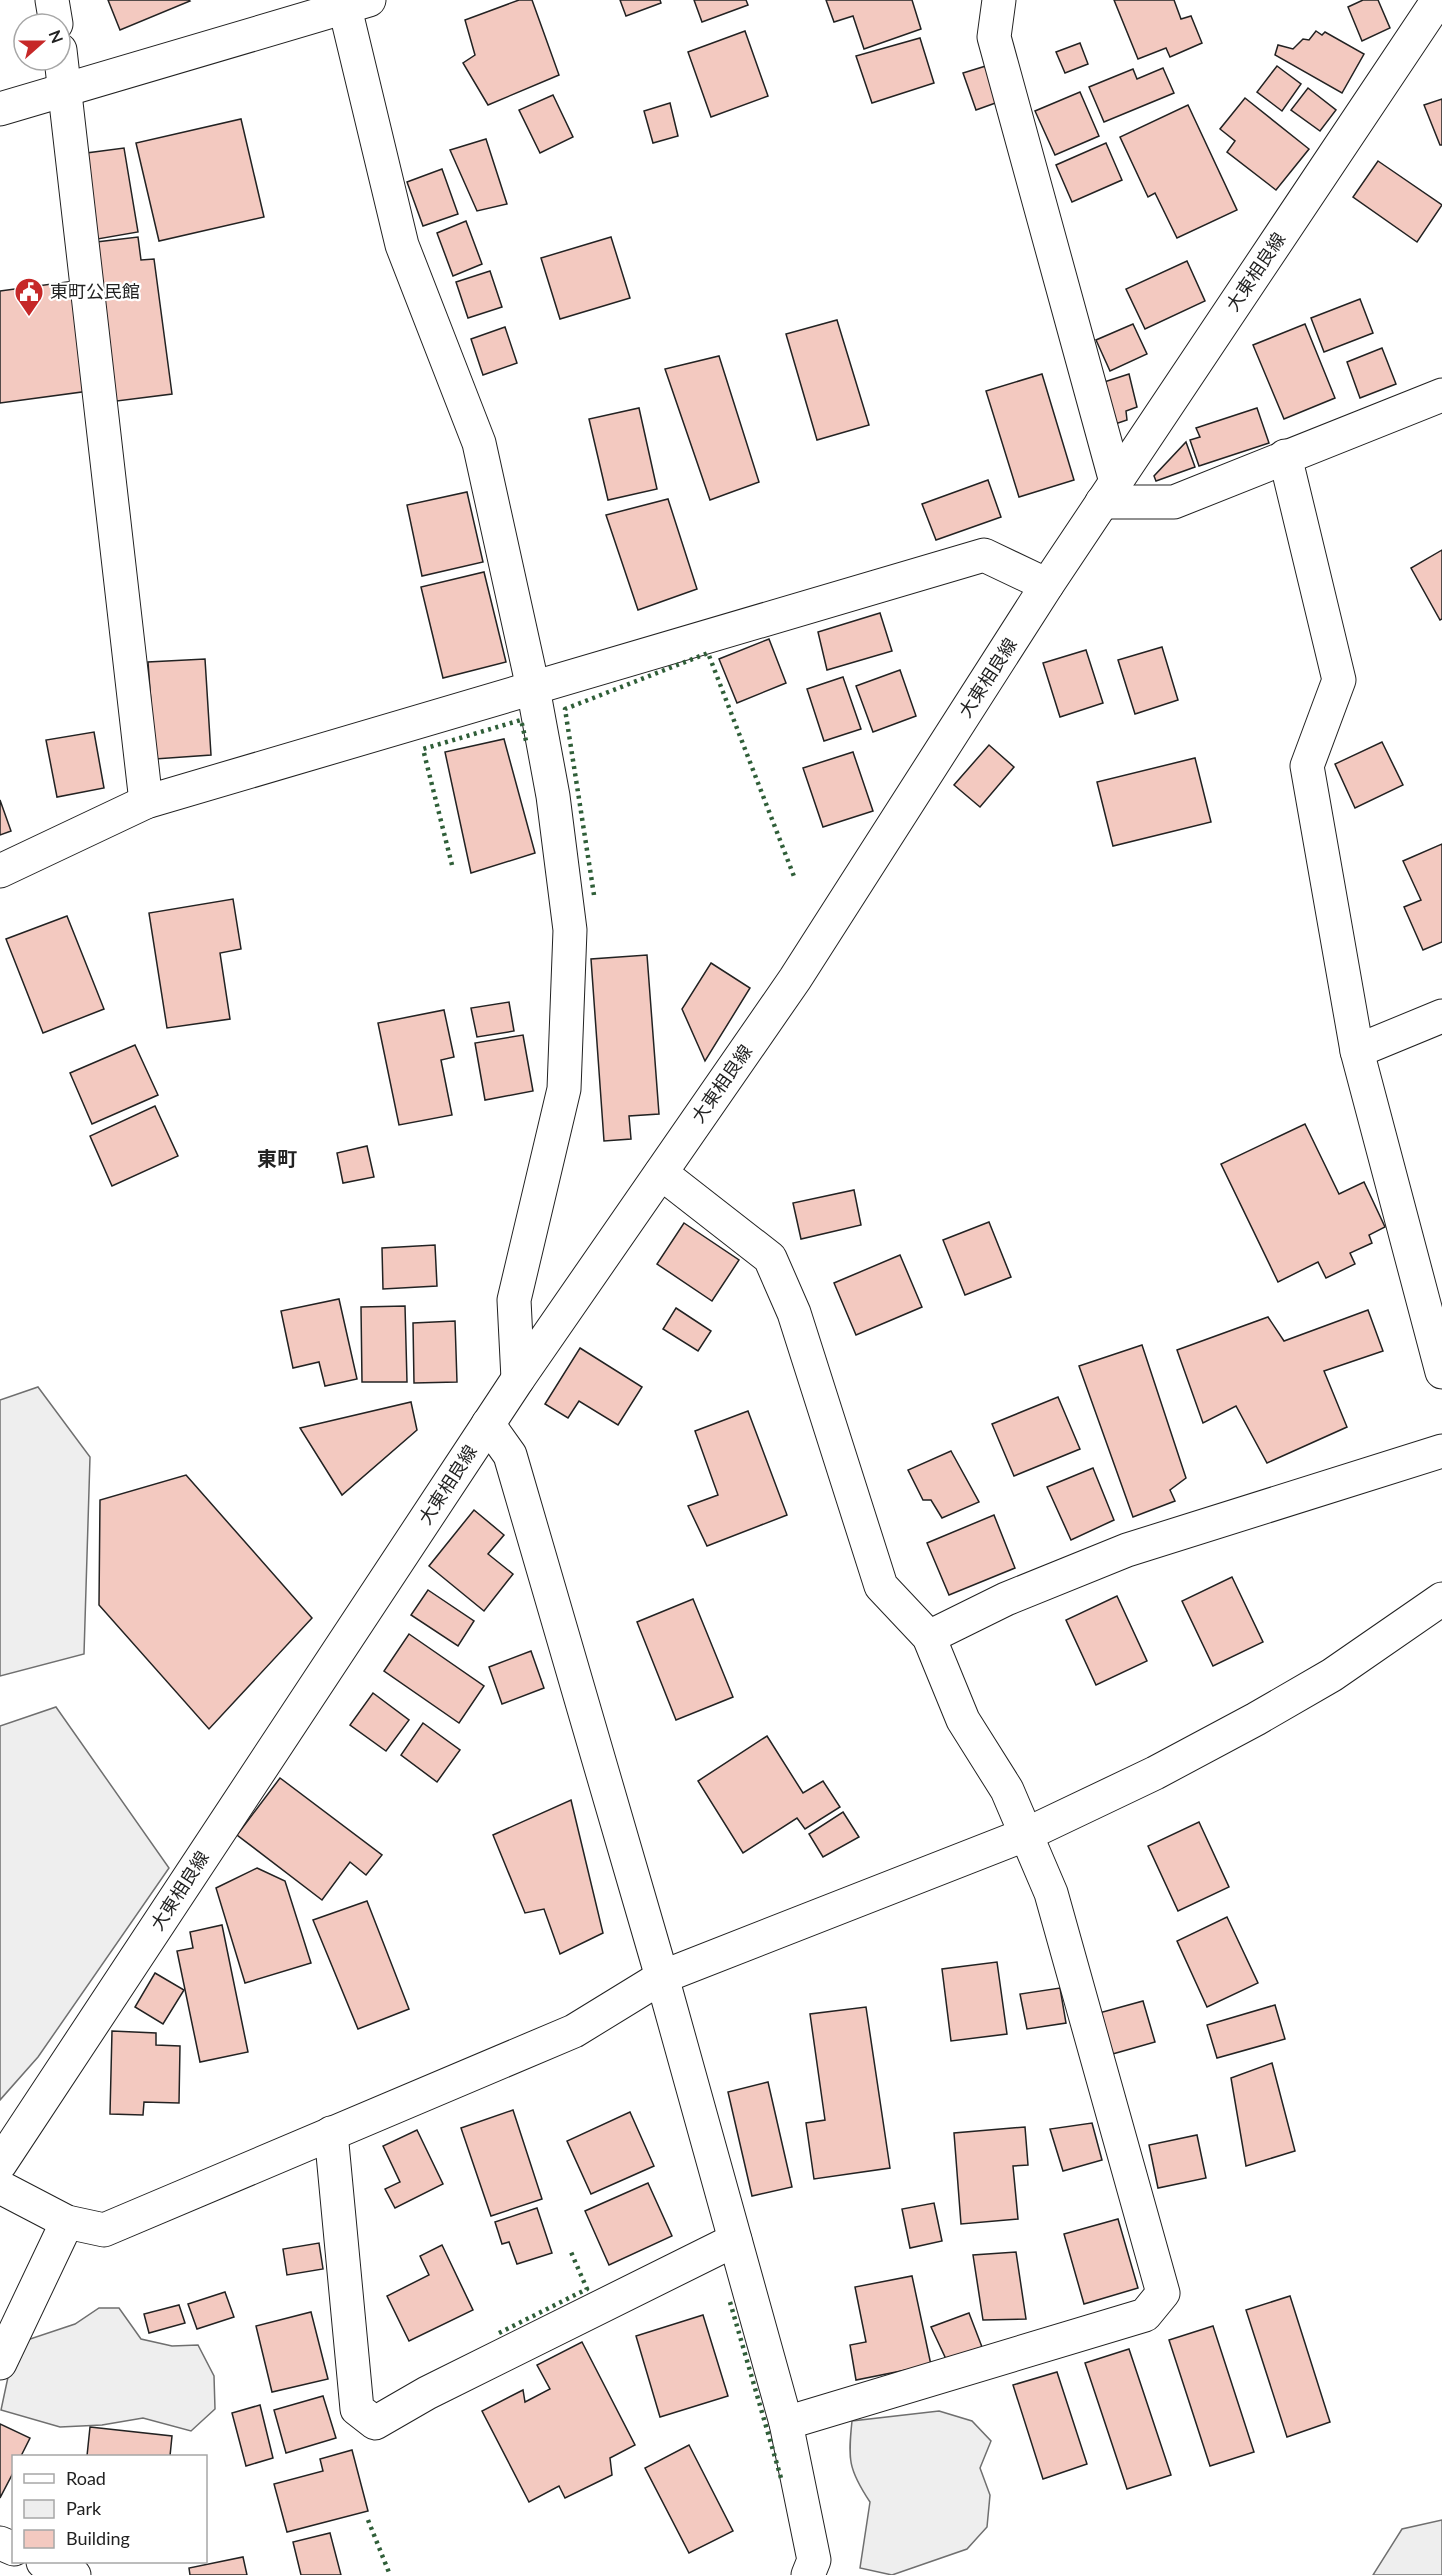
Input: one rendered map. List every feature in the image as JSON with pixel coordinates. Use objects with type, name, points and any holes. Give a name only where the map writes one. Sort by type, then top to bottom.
[{"type":"street","points":[[999,0],[994,37],[1109,492],[1174,502],[1442,394]]},
{"type":"street","name":"大東相良線","points":[[0,2164],[518,1379],[795,979],[1047,585],[1438,0]]},
{"type":"street","points":[[0,109],[357,4],[402,245],[479,443],[533,687],[553,796],[570,930],[564,1089],[514,1300],[518,1379]]},
{"type":"street","points":[[63,72],[146,802]]},
{"type":"street","points":[[1285,456],[1339,680],[1307,766],[1357,1051],[1442,1372]]},
{"type":"street","points":[[0,871],[146,802],[984,555],[1047,585]]},
{"type":"street","points":[[1357,1051],[1442,1016]]},
{"type":"street","points":[[661,1173],[770,1258],[794,1313],[880,1586],[928,1637],[963,1720],[1007,1790],[1051,1893],[1163,2293],[1145,2315],[786,2423]]},
{"type":"street","points":[[488,1424],[510,1455],[662,1977],[786,2423],[814,2560],[808,2575]]},
{"type":"street","points":[[928,1637],[1006,1599],[1127,1550],[1442,1451]]},
{"type":"street","points":[[0,2187],[67,2222],[104,2230],[574,2031],[662,1977],[1027,1834],[1155,1773],[1256,1719],[1332,1675],[1442,1599]]},
{"type":"street","points":[[331,2133],[357,2409],[375,2423],[438,2388],[735,2240]]},
{"type":"street","points":[[0,2363],[67,2222]]},
{"type":"street","points":[[45,2563],[74,2575]]},
{"type":"green space","points":[[38,1387],[90,1457],[84,1654],[0,1676],[0,1400]]},
{"type":"green space","points":[[56,1707],[169,1868],[38,2057],[0,2100],[0,1726]]},
{"type":"green space","points":[[99,2308],[119,2308],[141,2339],[172,2346],[198,2345],[214,2376],[215,2409],[191,2431],[143,2418],[102,2425],[60,2427],[1,2410],[15,2344],[75,2324]]},
{"type":"green space","points":[[939,2411],[972,2421],[991,2441],[980,2468],[990,2495],[987,2527],[967,2549],[892,2575],[860,2568],[870,2502],[857,2481],[851,2463],[852,2421]]},
{"type":"green space","points":[[1442,2520],[1442,2575],[1373,2575],[1402,2529]]},
{"type":"building","points":[[108,0],[189,0],[190,1],[120,30]]},
{"type":"building","points":[[519,0],[532,0],[559,75],[488,105],[463,63],[475,55],[465,20]]},
{"type":"building","points":[[620,0],[660,0],[661,3],[626,16]]},
{"type":"building","points":[[694,0],[746,0],[748,5],[702,22]]},
{"type":"building","points":[[826,0],[912,0],[921,29],[864,49],[853,16],[834,22]]},
{"type":"building","points":[[1114,0],[1174,0],[1181,19],[1191,16],[1202,43],[1170,57],[1166,48],[1138,59]]},
{"type":"building","points":[[1363,0],[1378,0],[1390,28],[1362,41],[1348,7]]},
{"type":"building","points":[[745,31],[768,96],[711,117],[688,52]]},
{"type":"building","points":[[1316,31],[1322,35],[1325,32],[1364,54],[1342,93],[1275,55],[1278,45],[1293,49],[1303,39],[1309,40]]},
{"type":"building","points":[[920,38],[934,83],[872,103],[856,56]]},
{"type":"building","points":[[1080,43],[1088,64],[1065,73],[1056,52]]},
{"type":"building","points":[[989,65],[1001,101],[976,110],[963,73]]},
{"type":"building","points":[[1277,66],[1301,84],[1282,111],[1257,92]]},
{"type":"building","points":[[1163,68],[1174,93],[1104,122],[1089,87],[1133,69],[1137,79]]},
{"type":"building","points":[[1308,88],[1336,110],[1320,131],[1291,110]]},
{"type":"building","points":[[1080,92],[1099,136],[1055,155],[1035,111]]},
{"type":"building","points":[[553,95],[573,137],[540,153],[519,110]]},
{"type":"building","points":[[1245,98],[1309,149],[1276,190],[1227,152],[1235,141],[1220,129]]},
{"type":"building","points":[[1442,99],[1442,145],[1440,145],[1424,105]]},
{"type":"building","points":[[670,103],[678,136],[653,143],[644,111]]},
{"type":"building","points":[[1188,105],[1237,210],[1177,238],[1155,193],[1148,197],[1120,137]]},
{"type":"building","points":[[241,119],[264,217],[159,241],[136,143]]},
{"type":"building","points":[[486,139],[507,204],[477,211],[450,150]]},
{"type":"building","points":[[1106,143],[1122,180],[1072,202],[1056,165]]},
{"type":"building","points":[[124,148],[138,232],[92,240],[79,154]]},
{"type":"building","points":[[1378,161],[1442,205],[1417,242],[1353,197]]},
{"type":"building","points":[[442,169],[458,214],[423,226],[407,182]]},
{"type":"building","points":[[466,221],[482,264],[453,276],[437,233]]},
{"type":"building","points":[[138,237],[141,260],[154,259],[172,394],[109,402],[88,243]]},
{"type":"building","points":[[611,237],[630,298],[560,319],[541,258]]},
{"type":"building","points":[[1187,261],[1205,301],[1145,329],[1126,289]]},
{"type":"building","points":[[490,271],[502,307],[468,318],[456,282]]},
{"type":"building","points":[[74,281],[89,391],[0,403],[0,291]]},
{"type":"building","points":[[1360,299],[1373,333],[1324,352],[1311,318]]},
{"type":"building","points":[[837,320],[869,425],[817,440],[786,334]]},
{"type":"building","points":[[1133,324],[1147,354],[1110,371],[1096,340]]},
{"type":"building","points":[[1305,324],[1335,398],[1284,419],[1253,345]]},
{"type":"building","points":[[505,327],[517,363],[483,375],[471,339]]},
{"type":"building","points":[[1382,348],[1396,384],[1360,398],[1347,362]]},
{"type":"building","points":[[719,356],[759,482],[710,500],[665,369]]},
{"type":"building","points":[[1042,374],[1074,480],[1019,497],[986,391]]},
{"type":"building","points":[[1129,374],[1137,407],[1126,411],[1127,420],[1112,425],[1101,383]]},
{"type":"building","points":[[639,408],[657,489],[608,500],[589,419]]},
{"type":"building","points":[[1257,408],[1269,443],[1199,466],[1190,440],[1200,437],[1196,428]]},
{"type":"building","points":[[1186,442],[1195,467],[1156,481],[1154,476]]},
{"type":"building","points":[[988,480],[1001,517],[936,540],[922,504]]},
{"type":"building","points":[[467,492],[483,562],[422,576],[407,505]]},
{"type":"building","points":[[668,499],[697,589],[638,610],[606,515]]},
{"type":"building","points":[[1442,550],[1442,619],[1440,620],[1411,568]]},
{"type":"building","points":[[484,572],[506,662],[443,678],[421,587]]},
{"type":"building","points":[[880,613],[892,651],[827,670],[818,632]]},
{"type":"building","points":[[769,639],[786,683],[737,703],[719,659]]},
{"type":"building","points":[[1162,647],[1178,700],[1135,714],[1118,660]]},
{"type":"building","points":[[1086,650],[1103,703],[1060,717],[1043,663]]},
{"type":"building","points":[[205,659],[211,755],[155,759],[148,662]]},
{"type":"building","points":[[900,670],[916,716],[873,732],[856,686]]},
{"type":"building","points":[[843,677],[861,729],[824,741],[807,689]]},
{"type":"building","points":[[94,732],[104,788],[57,797],[46,740]]},
{"type":"building","points":[[504,739],[535,853],[471,873],[445,752]]},
{"type":"building","points":[[1382,742],[1403,785],[1355,808],[1335,764]]},
{"type":"building","points":[[989,745],[1014,767],[980,807],[954,785]]},
{"type":"building","points":[[853,752],[873,811],[823,827],[803,768]]},
{"type":"building","points":[[1195,758],[1211,822],[1113,846],[1097,782]]},
{"type":"building","points":[[0,800],[11,831],[0,835]]},
{"type":"building","points":[[1442,844],[1442,942],[1423,950],[1404,907],[1421,900],[1403,861]]},
{"type":"building","points":[[233,899],[241,949],[220,953],[230,1019],[167,1028],[149,913]]},
{"type":"building","points":[[67,916],[104,1009],[43,1033],[6,939]]},
{"type":"building","points":[[647,955],[659,1114],[629,1116],[631,1139],[604,1141],[591,959]]},
{"type":"building","points":[[711,963],[750,988],[705,1061],[682,1009]]},
{"type":"building","points":[[509,1002],[514,1031],[477,1037],[471,1008]]},
{"type":"building","points":[[444,1010],[454,1057],[441,1060],[452,1115],[399,1125],[378,1023]]},
{"type":"building","points":[[523,1035],[533,1091],[485,1100],[475,1043]]},
{"type":"building","points":[[135,1045],[158,1095],[92,1124],[70,1073]]},
{"type":"building","points":[[155,1106],[178,1156],[112,1186],[90,1136]]},
{"type":"building","points":[[1305,1124],[1339,1194],[1364,1182],[1385,1227],[1369,1235],[1372,1243],[1350,1253],[1355,1264],[1326,1278],[1318,1262],[1278,1282],[1221,1164]]},
{"type":"building","points":[[367,1146],[374,1177],[343,1183],[337,1153]]},
{"type":"building","points":[[854,1190],[861,1225],[801,1239],[793,1203]]},
{"type":"building","points":[[989,1222],[1011,1277],[965,1295],[943,1240]]},
{"type":"building","points":[[684,1223],[739,1260],[712,1301],[657,1264]]},
{"type":"building","points":[[435,1245],[437,1286],[383,1289],[382,1248]]},
{"type":"building","points":[[900,1255],[922,1307],[856,1335],[834,1283]]},
{"type":"building","points":[[339,1299],[357,1379],[325,1386],[319,1362],[293,1368],[281,1311]]},
{"type":"building","points":[[405,1306],[407,1382],[362,1382],[361,1307]]},
{"type":"building","points":[[676,1308],[711,1331],[698,1351],[663,1329]]},
{"type":"building","points":[[1368,1310],[1383,1351],[1324,1371],[1347,1427],[1267,1463],[1236,1406],[1203,1423],[1177,1350],[1268,1317],[1284,1341]]},
{"type":"building","points":[[455,1321],[457,1382],[414,1383],[413,1323]]},
{"type":"building","points":[[1142,1345],[1186,1478],[1170,1490],[1175,1501],[1133,1517],[1079,1366]]},
{"type":"building","points":[[580,1348],[642,1387],[618,1425],[579,1401],[568,1418],[545,1404]]},
{"type":"building","points":[[1058,1397],[1080,1449],[1014,1476],[992,1424]]},
{"type":"building","points":[[411,1402],[417,1430],[342,1495],[300,1428]]},
{"type":"building","points":[[748,1411],[787,1515],[707,1546],[688,1506],[718,1495],[695,1431]]},
{"type":"building","points":[[951,1451],[979,1502],[942,1518],[931,1500],[923,1500],[908,1470]]},
{"type":"building","points":[[1093,1468],[1114,1520],[1071,1540],[1047,1487]]},
{"type":"building","points":[[186,1475],[312,1618],[209,1729],[99,1605],[100,1500]]},
{"type":"building","points":[[474,1510],[504,1535],[488,1554],[513,1574],[484,1611],[429,1566]]},
{"type":"building","points":[[994,1515],[1015,1568],[949,1595],[927,1543]]},
{"type":"building","points":[[1232,1577],[1263,1642],[1213,1666],[1182,1601]]},
{"type":"building","points":[[428,1590],[474,1621],[458,1646],[411,1615]]},
{"type":"building","points":[[1117,1596],[1147,1661],[1096,1685],[1066,1620]]},
{"type":"building","points":[[693,1599],[733,1697],[676,1720],[637,1622]]},
{"type":"building","points":[[409,1634],[484,1686],[459,1723],[384,1671]]},
{"type":"building","points":[[531,1651],[544,1688],[502,1704],[489,1667]]},
{"type":"building","points":[[373,1693],[409,1720],[386,1751],[350,1725]]},
{"type":"building","points":[[423,1723],[460,1750],[437,1782],[401,1755]]},
{"type":"building","points":[[767,1736],[803,1793],[823,1781],[840,1807],[805,1829],[797,1818],[743,1853],[698,1781]]},
{"type":"building","points":[[280,1778],[382,1855],[366,1875],[350,1862],[322,1900],[237,1835]]},
{"type":"building","points":[[571,1800],[603,1933],[560,1954],[544,1909],[525,1913],[493,1835]]},
{"type":"building","points":[[843,1812],[859,1837],[823,1857],[809,1834]]},
{"type":"building","points":[[1199,1822],[1229,1887],[1178,1911],[1148,1846]]},
{"type":"building","points":[[257,1868],[285,1881],[311,1963],[245,1983],[216,1888]]},
{"type":"building","points":[[367,1901],[409,2009],[358,2029],[313,1920]]},
{"type":"building","points":[[1227,1917],[1258,1983],[1207,2007],[1177,1941]]},
{"type":"building","points":[[222,1925],[248,2052],[200,2062],[177,1951],[193,1948],[190,1932]]},
{"type":"building","points":[[997,1962],[1007,2034],[951,2041],[942,1969]]},
{"type":"building","points":[[155,1973],[184,1990],[163,2024],[135,2007]]},
{"type":"building","points":[[1060,1988],[1066,2023],[1027,2029],[1020,1994]]},
{"type":"building","points":[[1143,2001],[1155,2042],[1109,2055],[1099,2013]]},
{"type":"building","points":[[1275,2005],[1285,2039],[1217,2058],[1207,2025]]},
{"type":"building","points":[[866,2007],[890,2168],[814,2179],[806,2123],[825,2120],[810,2014]]},
{"type":"building","points":[[112,2031],[156,2033],[156,2045],[180,2046],[179,2103],[144,2102],[143,2115],[110,2114]]},
{"type":"building","points":[[1272,2063],[1295,2151],[1246,2166],[1231,2078]]},
{"type":"building","points":[[768,2082],[792,2187],[752,2196],[728,2092]]},
{"type":"building","points":[[513,2110],[542,2199],[491,2216],[461,2128]]},
{"type":"building","points":[[630,2112],[654,2166],[591,2194],[567,2141]]},
{"type":"building","points":[[1092,2123],[1102,2160],[1063,2171],[1050,2129]]},
{"type":"building","points":[[1025,2127],[1028,2165],[1013,2166],[1018,2219],[961,2224],[954,2133]]},
{"type":"building","points":[[417,2130],[443,2184],[395,2208],[385,2189],[400,2182],[383,2146]]},
{"type":"building","points":[[1197,2135],[1206,2178],[1158,2188],[1149,2145]]},
{"type":"building","points":[[648,2183],[672,2236],[609,2265],[585,2211]]},
{"type":"building","points":[[934,2203],[942,2241],[910,2248],[902,2209]]},
{"type":"building","points":[[537,2208],[552,2253],[517,2264],[509,2242],[502,2244],[495,2222]]},
{"type":"building","points":[[1118,2219],[1138,2288],[1084,2304],[1064,2234]]},
{"type":"building","points":[[319,2243],[323,2269],[287,2275],[283,2249]]},
{"type":"building","points":[[442,2245],[473,2310],[409,2341],[387,2296],[429,2275],[420,2256]]},
{"type":"building","points":[[1016,2252],[1026,2319],[983,2320],[973,2255]]},
{"type":"building","points":[[912,2276],[931,2365],[856,2380],[850,2345],[866,2342],[855,2287]]},
{"type":"building","points":[[225,2292],[234,2317],[197,2329],[188,2304]]},
{"type":"building","points":[[1290,2296],[1330,2422],[1287,2437],[1246,2310]]},
{"type":"building","points":[[179,2305],[185,2323],[149,2333],[144,2314]]},
{"type":"building","points":[[311,2312],[328,2379],[272,2392],[256,2326]]},
{"type":"building","points":[[969,2313],[982,2347],[946,2359],[931,2327]]},
{"type":"building","points":[[703,2315],[728,2396],[660,2417],[636,2336]]},
{"type":"building","points":[[1213,2326],[1254,2452],[1210,2466],[1169,2340]]},
{"type":"building","points":[[582,2342],[635,2445],[610,2458],[612,2475],[565,2498],[559,2486],[529,2502],[482,2411],[523,2390],[525,2402],[550,2389],[537,2365]]},
{"type":"building","points":[[1129,2349],[1171,2475],[1127,2489],[1085,2363]]},
{"type":"building","points":[[1057,2372],[1087,2464],[1043,2479],[1013,2385]]},
{"type":"building","points":[[323,2396],[336,2438],[286,2453],[274,2410]]},
{"type":"building","points":[[260,2405],[273,2458],[246,2466],[232,2413]]},
{"type":"building","points":[[0,2424],[30,2438],[22,2455],[12,2455],[12,2475],[0,2498]]},
{"type":"building","points":[[90,2427],[172,2436],[170,2455],[87,2455]]},
{"type":"building","points":[[689,2445],[733,2531],[689,2553],[645,2468]]},
{"type":"building","points":[[352,2450],[368,2511],[287,2532],[274,2484],[323,2471],[320,2459]]},
{"type":"building","points":[[330,2533],[341,2575],[301,2575],[293,2542]]},
{"type":"building","points":[[243,2557],[247,2575],[190,2575],[189,2568]]},
{"type":"hedge","points":[[594,895],[565,709],[708,653],[795,879]]},
{"type":"hedge","points":[[452,865],[423,749],[521,720],[527,745]]},
{"type":"hedge","points":[[499,2333],[587,2289],[571,2252]]},
{"type":"hedge","points":[[730,2302],[781,2478]]},
{"type":"hedge","points":[[368,2520],[390,2575]]},
{"type":"place","name":"東町公民館","points":[[29,318]]},
{"type":"district","name":"東町","points":[[277,1159]]}]
